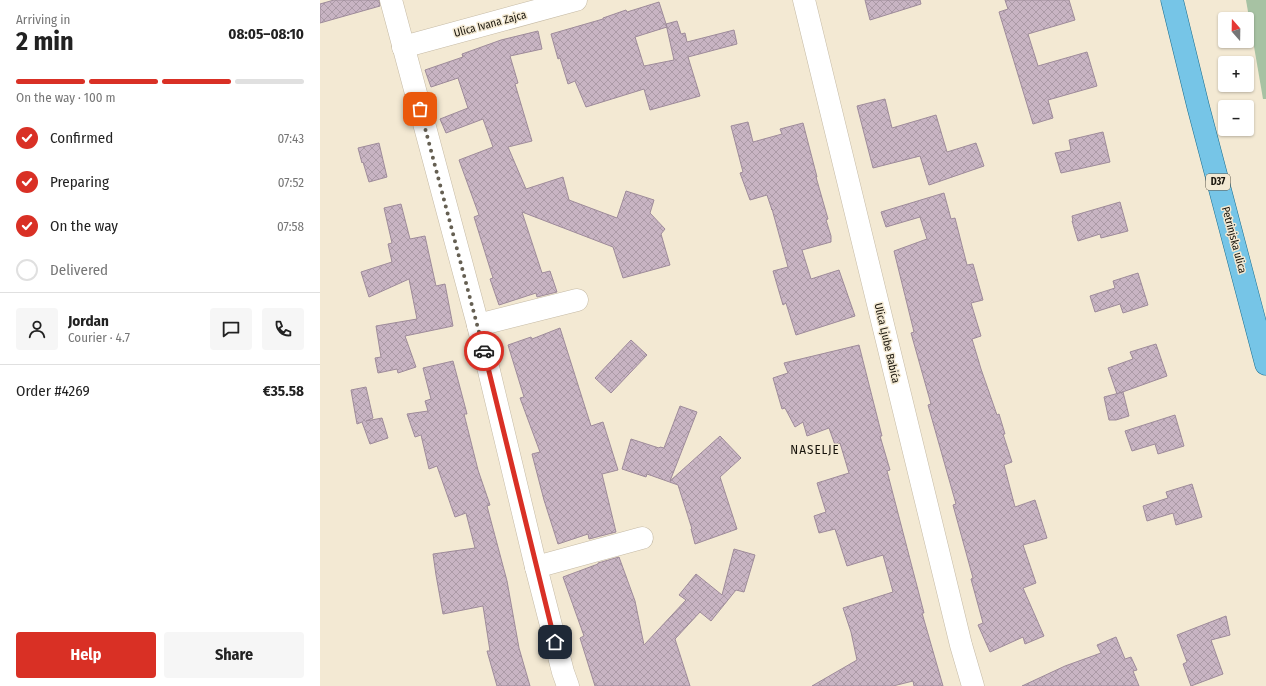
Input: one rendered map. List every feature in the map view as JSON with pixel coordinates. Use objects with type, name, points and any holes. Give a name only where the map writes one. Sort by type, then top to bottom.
[{"type":"main road","name":"Petrinjska ulica","points":[[1172,0],[1198,106],[1266,364]]},
{"type":"street","points":[[391,0],[478,325],[536,567],[568,686]]},
{"type":"street","name":"Ulica Ivana Zajca","points":[[403,47],[576,0]]},
{"type":"street","name":"Ulica Ljube Babića","points":[[804,0],[955,622],[973,686]]},
{"type":"street","points":[[478,325],[577,300]]},
{"type":"street","points":[[536,567],[642,538]]},
{"type":"green space","points":[[1246,0],[1266,0],[1266,99],[1263,99],[1254,47],[1254,12],[1248,12]]},
{"type":"building","points":[[334,0],[379,0],[380,6],[320,23],[320,4]]},
{"type":"building","points":[[865,0],[920,0],[921,4],[870,20]]},
{"type":"building","points":[[1005,0],[1069,0],[1075,20],[1028,34],[1038,66],[1087,52],[1097,86],[1048,100],[1053,118],[1033,124],[999,12],[1008,9]]},
{"type":"building","points":[[659,2],[666,24],[677,21],[681,34],[685,33],[687,42],[734,30],[737,44],[688,57],[700,96],[650,110],[644,89],[586,107],[575,81],[568,84],[560,58],[558,59],[551,34],[603,19],[626,10],[627,12]],"holes":[[[667,27],[674,60],[644,66],[635,37]]]},
{"type":"building","points":[[538,31],[542,49],[510,56],[518,83],[515,84],[532,141],[508,147],[526,189],[563,177],[569,200],[617,218],[626,191],[654,200],[650,213],[665,229],[661,234],[670,265],[623,278],[613,247],[522,212],[542,273],[550,271],[557,292],[537,297],[536,293],[499,305],[490,279],[493,278],[474,217],[479,215],[459,160],[493,147],[483,119],[446,133],[440,119],[468,108],[458,78],[431,87],[425,70],[463,57],[462,54],[501,40]]},
{"type":"building","points":[[885,99],[892,128],[936,115],[947,152],[976,143],[984,166],[929,185],[920,156],[873,168],[857,106]]},
{"type":"building","points":[[748,122],[753,142],[782,134],[780,129],[803,123],[828,219],[826,220],[831,236],[831,242],[802,250],[811,279],[839,270],[855,316],[796,335],[786,303],[783,305],[773,271],[788,267],[772,209],[767,195],[750,200],[740,173],[743,172],[731,126]]},
{"type":"building","points":[[1103,132],[1110,162],[1061,173],[1055,153],[1071,150],[1069,140]]},
{"type":"building","points":[[379,143],[387,177],[369,182],[358,148]]},
{"type":"building","points":[[944,193],[951,219],[955,218],[967,265],[973,264],[983,300],[971,303],[981,336],[972,339],[981,369],[997,415],[999,414],[1005,434],[1003,434],[1012,462],[1004,465],[1015,507],[1035,500],[1047,538],[1023,545],[1036,583],[1023,588],[1044,636],[1025,644],[1023,637],[990,652],[978,625],[983,623],[971,579],[973,578],[953,505],[956,504],[928,405],[931,404],[911,333],[914,332],[894,251],[927,239],[920,217],[886,227],[881,212]]},
{"type":"building","points":[[1120,202],[1128,231],[1101,238],[1100,234],[1078,241],[1072,216]]},
{"type":"building","points":[[401,204],[410,239],[425,236],[436,286],[445,284],[453,326],[405,336],[416,367],[398,373],[397,369],[378,373],[375,358],[381,357],[376,326],[417,319],[409,279],[369,297],[361,272],[392,262],[388,244],[392,243],[384,208]]},
{"type":"building","points":[[1138,273],[1148,305],[1123,313],[1120,304],[1095,312],[1090,296],[1115,288],[1113,281]]},
{"type":"building","points":[[560,328],[591,426],[603,422],[618,470],[602,474],[616,532],[589,539],[588,534],[558,544],[544,500],[532,454],[540,452],[520,398],[524,397],[508,345],[531,337],[532,339]]},
{"type":"building","points":[[631,340],[647,355],[611,393],[595,378]]},
{"type":"building","points":[[1156,344],[1167,376],[1117,394],[1108,368],[1133,359],[1130,352]]},
{"type":"building","points":[[859,345],[882,436],[880,436],[890,470],[887,471],[924,613],[922,613],[943,686],[914,686],[913,681],[893,686],[812,686],[857,660],[851,632],[843,608],[893,592],[883,555],[847,566],[835,529],[819,533],[814,516],[826,512],[817,483],[849,473],[840,443],[835,445],[829,428],[807,436],[803,422],[795,427],[785,408],[782,409],[773,378],[788,373],[784,363]]},
{"type":"building","points":[[453,361],[467,414],[464,414],[478,470],[490,505],[487,506],[507,581],[519,648],[530,686],[497,686],[487,651],[490,651],[483,606],[443,614],[433,554],[475,548],[466,513],[455,517],[437,466],[429,469],[421,435],[415,437],[407,414],[428,411],[425,401],[431,399],[423,368]]},
{"type":"building","points":[[366,387],[373,418],[366,421],[382,418],[388,438],[370,444],[362,422],[357,424],[351,390]]},
{"type":"building","points":[[1123,392],[1129,416],[1116,420],[1109,420],[1104,397]]},
{"type":"building","points":[[680,406],[697,412],[670,481],[720,436],[741,458],[720,477],[737,529],[695,544],[692,529],[678,485],[647,474],[646,477],[622,469],[631,439],[659,448],[664,448]]},
{"type":"building","points":[[1175,415],[1184,446],[1158,454],[1155,444],[1132,451],[1125,431]]},
{"type":"building","points":[[1192,484],[1202,517],[1176,525],[1173,513],[1147,521],[1143,506],[1168,498],[1166,492]]},
{"type":"building","points":[[734,549],[755,555],[744,592],[736,590],[711,621],[700,612],[675,639],[690,686],[595,686],[580,638],[584,636],[563,577],[598,563],[619,557],[635,601],[644,645],[686,600],[679,595],[696,574],[722,595]]},
{"type":"building","points":[[1226,616],[1230,635],[1211,640],[1223,674],[1191,686],[1183,664],[1187,662],[1177,635]]},
{"type":"building","points":[[1116,637],[1125,659],[1131,657],[1137,670],[1133,671],[1139,686],[1022,686],[1065,666],[1101,653],[1097,645]]},
{"type":"way so far","points":[[420,109],[484,351]]},
{"type":"district","name":"NASELJE","points":[[815,449]]},
{"type":"route","points":[[484,351],[555,642]]}]
